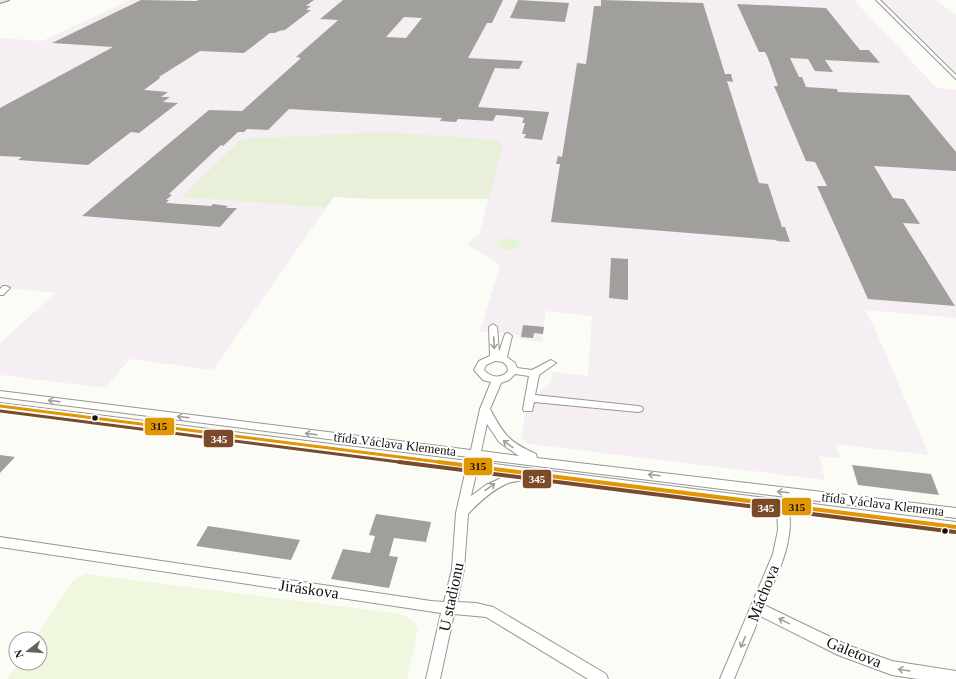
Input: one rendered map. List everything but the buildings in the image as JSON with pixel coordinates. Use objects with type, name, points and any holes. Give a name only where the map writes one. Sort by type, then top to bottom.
[{"type":"main road","points":[[0,2],[7,0]]},
{"type":"street","points":[[878,0],[956,78]]},
{"type":"street","points":[[493,327],[501,355],[512,365],[513,371],[510,376],[504,379],[497,380],[486,377],[479,370],[481,363],[501,355]]},
{"type":"street","points":[[501,355],[508,336]]},
{"type":"street","points":[[513,371],[534,373],[551,363]]},
{"type":"street","points":[[528,409],[534,373]]},
{"type":"street","name":"U stadionu","points":[[433,679],[448,607],[458,569],[462,514],[472,466],[485,409],[497,380]]},
{"type":"street","name":"třída Václava Klementa","points":[[0,394],[956,513]]},
{"type":"street","points":[[530,398],[638,409]]},
{"type":"street","name":"třída Václava Klementa","points":[[0,406],[956,527]]},
{"type":"street","points":[[485,409],[494,429],[502,440],[521,452],[543,461]]},
{"type":"street","points":[[462,514],[492,484],[511,478],[538,474]]},
{"type":"street","name":"Máchova","points":[[727,679],[779,554],[786,522],[782,505]]},
{"type":"street","name":"Jiráskova","points":[[0,542],[431,607],[488,611],[601,679]]},
{"type":"street","name":"Galetova","points":[[757,608],[843,650],[892,668],[956,678]]},
{"type":"shaded area","points":[[130,0],[854,0],[936,87],[956,90],[956,318],[865,310],[876,331],[929,455],[836,444],[840,458],[819,456],[825,480],[528,444],[521,437],[528,400],[550,384],[553,372],[588,376],[592,316],[546,311],[542,342],[520,339],[519,335],[480,331],[500,265],[468,245],[471,238],[479,235],[503,145],[500,140],[460,137],[182,197],[326,208],[213,370],[130,359],[105,388],[0,375],[0,343],[55,293],[0,287],[0,38],[42,41]]},
{"type":"shaded area","points":[[881,0],[936,0],[956,15],[956,72]]},
{"type":"green space","points":[[385,132],[500,140],[503,145],[489,199],[372,199],[334,197],[326,208],[182,197],[241,139]]},
{"type":"green space","points":[[510,238],[517,240],[520,243],[519,247],[508,250],[497,245],[500,240]]},
{"type":"green space","points":[[87,574],[401,614],[409,618],[418,629],[407,679],[7,679],[12,671],[48,671],[48,631],[39,631],[71,583],[78,577]]},
{"type":"transit line","name":"315","points":[[0,406],[956,527]]},
{"type":"transit line","name":"345","points":[[0,411],[955,532]]}]
